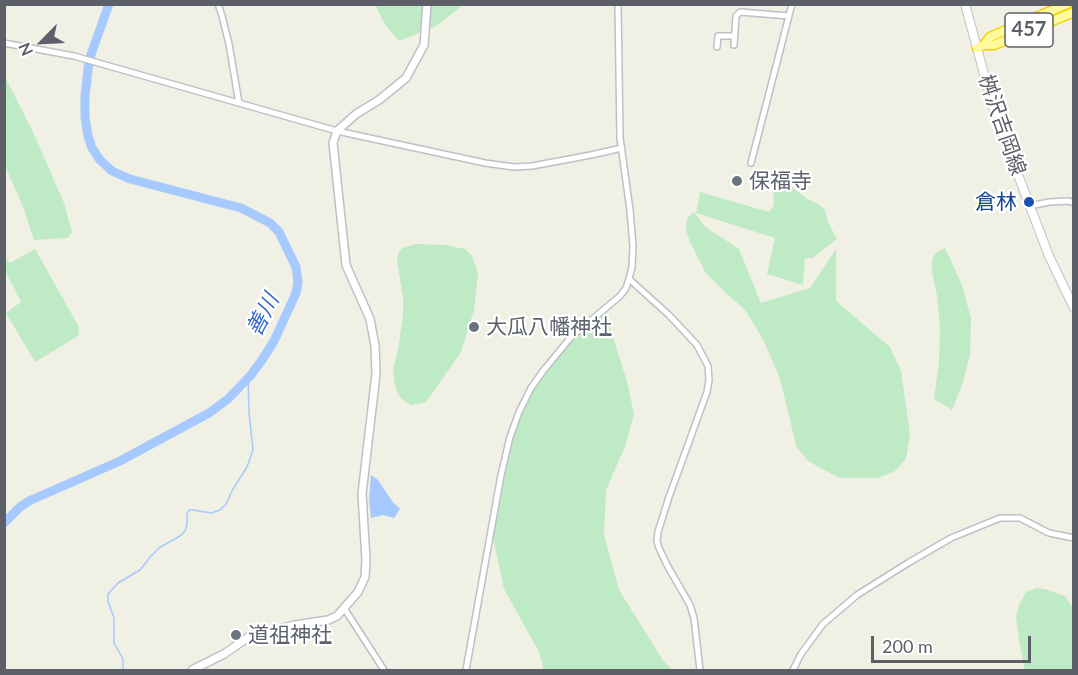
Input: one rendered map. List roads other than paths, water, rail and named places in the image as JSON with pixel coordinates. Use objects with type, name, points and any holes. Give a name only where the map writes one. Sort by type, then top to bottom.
[{"type":"highway","name":"457","points":[[980,46],[990,37],[1067,4]]},
{"type":"highway","name":"457","points":[[980,46],[994,45],[1074,12]]},
{"type":"main road","name":"桝沢吉岡線","points":[[965,4],[980,46],[995,114],[1049,256],[1074,308]]},
{"type":"street","points":[[218,4],[229,44],[239,103]]},
{"type":"street","points":[[192,670],[224,654],[250,636],[328,620],[337,616],[358,592],[365,577],[362,494],[376,374],[375,346],[370,319],[346,265],[333,143],[338,131],[356,114],[379,100],[406,78],[424,45],[427,4]]},
{"type":"street","points":[[466,670],[501,475],[519,412],[531,388],[571,338],[620,296],[626,288],[632,267],[630,210],[622,148],[618,4]]},
{"type":"street","points":[[751,164],[792,4]]},
{"type":"street","points":[[734,45],[736,16],[740,12],[789,16]]},
{"type":"street","points":[[717,47],[718,36],[734,36]]},
{"type":"street","points":[[4,43],[74,56],[338,131],[485,164],[532,166],[622,148]]},
{"type":"street","points":[[1030,206],[1060,201],[1074,203]]},
{"type":"street","points":[[629,279],[669,315],[697,345],[708,366],[707,392],[669,497],[657,541],[667,565],[690,606],[694,618],[700,670]]},
{"type":"street","points":[[793,670],[822,624],[857,595],[951,538],[1000,518],[1020,518],[1049,533],[1074,538]]},
{"type":"street","points":[[344,608],[384,670]]},
{"type":"water","points":[[371,475],[378,480],[400,509],[394,518],[383,515],[371,518],[369,499]]},
{"type":"waterway","name":"善川","points":[[4,523],[29,501],[120,461],[209,413],[228,399],[262,360],[274,341],[296,293],[298,283],[296,267],[279,232],[270,223],[241,208],[130,179],[112,171],[100,160],[92,148],[85,117],[89,60],[109,4]]},
{"type":"waterway","points":[[123,670],[123,659],[114,643],[114,618],[108,594],[118,583],[140,570],[159,548],[185,531],[189,510],[211,513],[220,510],[226,504],[247,467],[253,450],[248,378]]},
{"type":"place","name":"保福寺","points":[[737,181]]},
{"type":"place","name":"倉林","points":[[1029,202]]},
{"type":"place","name":"大瓜八幡神社","points":[[474,327]]},
{"type":"place","name":"道祖神社","points":[[236,635]]}]
